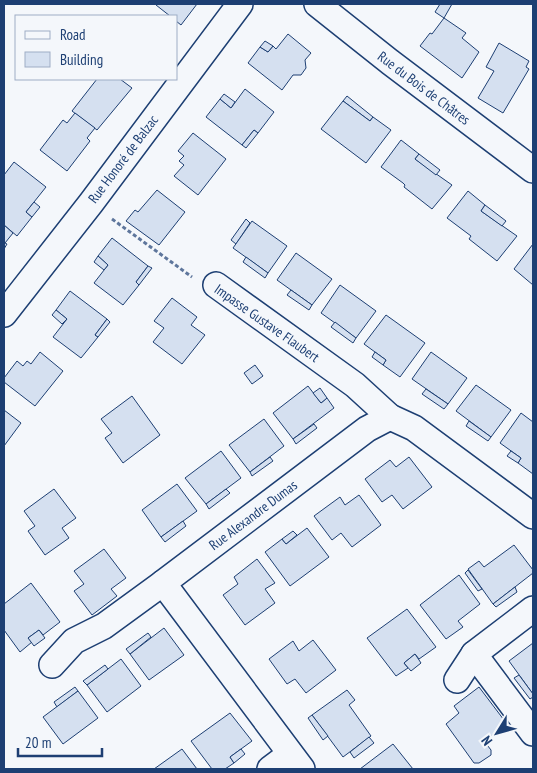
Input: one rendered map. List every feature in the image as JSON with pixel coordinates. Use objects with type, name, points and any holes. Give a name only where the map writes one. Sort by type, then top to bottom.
[{"type":"street","name":"Rue Honoré de Balzac","points":[[4,314],[240,4]]},
{"type":"street","name":"Rue du Bois de Châtres","points":[[317,4],[390,62],[533,170]]},
{"type":"street","name":"Impasse Gustave Flaubert","points":[[216,285],[354,385],[390,417]]},
{"type":"street","points":[[390,417],[414,428],[533,516]]},
{"type":"street","name":"Rue Alexandre Dumas","points":[[52,665],[74,641],[104,626],[164,583],[367,429],[390,417]]},
{"type":"street","points":[[164,583],[296,762],[270,769]]},
{"type":"street","points":[[457,680],[474,654],[533,609]]},
{"type":"street","points":[[474,654],[533,733]]},
{"type":"path","name":"Impasse Gustave Flaubert","points":[[90,203],[189,276],[216,285]]},
{"type":"building","points":[[197,4],[181,25],[178,23],[178,15],[169,15],[156,5]]},
{"type":"building","points":[[440,4],[452,4],[444,18],[435,12]]},
{"type":"building","points":[[444,18],[466,33],[462,38],[479,52],[462,78],[420,46]]},
{"type":"building","points":[[288,34],[311,53],[305,60],[306,68],[301,75],[293,75],[282,90],[248,63],[260,47],[268,52],[273,46],[276,49]]},
{"type":"building","points":[[265,41],[273,46],[268,52],[260,47]]},
{"type":"building","points":[[499,43],[529,61],[526,67],[529,69],[503,113],[478,98],[494,71],[486,67]]},
{"type":"building","points":[[96,80],[121,80],[132,88],[97,130],[72,111]]},
{"type":"building","points":[[245,89],[274,112],[258,133],[254,130],[242,145],[206,117],[220,99],[231,108]]},
{"type":"building","points":[[224,94],[235,102],[231,108],[220,99]]},
{"type":"building","points":[[347,96],[373,117],[370,121],[343,101]]},
{"type":"building","points":[[343,101],[370,121],[373,117],[391,130],[366,163],[321,129]]},
{"type":"building","points":[[75,113],[95,128],[87,138],[90,141],[67,171],[40,150],[63,120],[67,123]]},
{"type":"building","points":[[254,130],[258,133],[246,148],[242,145]]},
{"type":"building","points":[[193,133],[226,159],[198,195],[174,176],[184,165],[179,161],[184,156],[178,151]]},
{"type":"building","points":[[401,140],[419,154],[415,159],[452,185],[432,209],[404,187],[403,183],[381,167]]},
{"type":"building","points":[[419,154],[440,170],[436,175],[415,159]]},
{"type":"building","points":[[14,162],[46,187],[26,212],[32,217],[17,236],[4,225],[4,175]]},
{"type":"building","points":[[157,190],[185,212],[159,245],[126,221],[135,210],[138,212]]},
{"type":"building","points":[[468,191],[485,205],[481,211],[517,236],[497,261],[469,239],[471,236],[447,218]]},
{"type":"building","points":[[34,202],[40,207],[32,217],[26,212]]},
{"type":"building","points":[[485,205],[506,221],[502,226],[481,211]]},
{"type":"building","points":[[246,219],[250,223],[236,244],[231,240]]},
{"type":"building","points":[[252,221],[287,246],[268,273],[233,248]]},
{"type":"building","points":[[4,225],[13,233],[5,243],[7,244],[4,249]]},
{"type":"building","points":[[112,238],[148,266],[136,282],[139,285],[123,305],[94,283],[108,265],[98,256]]},
{"type":"building","points":[[533,244],[533,285],[514,269]]},
{"type":"building","points":[[296,253],[332,279],[312,305],[277,280]]},
{"type":"building","points":[[98,256],[108,265],[104,270],[94,262]]},
{"type":"building","points":[[246,257],[268,273],[265,278],[243,262]]},
{"type":"building","points":[[148,266],[152,268],[139,285],[136,282]]},
{"type":"building","points":[[340,285],[376,311],[356,338],[321,313]]},
{"type":"building","points":[[291,290],[312,305],[309,310],[287,295]]},
{"type":"building","points":[[70,291],[107,319],[95,335],[98,337],[81,358],[53,337],[67,319],[56,310]]},
{"type":"building","points":[[172,298],[197,317],[191,325],[205,335],[182,364],[153,342],[164,328],[154,321]]},
{"type":"building","points":[[56,310],[67,319],[62,324],[52,315]]},
{"type":"building","points":[[386,315],[425,343],[400,377],[383,365],[386,360],[364,344]]},
{"type":"building","points":[[107,319],[110,322],[98,337],[95,335]]},
{"type":"building","points":[[335,322],[356,338],[353,343],[331,327]]},
{"type":"building","points":[[40,352],[63,371],[35,406],[4,382],[4,378],[17,361],[23,366],[27,361],[31,364]]},
{"type":"building","points":[[375,352],[386,360],[383,365],[372,357]]},
{"type":"building","points":[[431,352],[467,378],[448,404],[412,379]]},
{"type":"building","points":[[255,365],[263,376],[252,384],[244,373]]},
{"type":"building","points":[[476,385],[511,410],[491,437],[456,411]]},
{"type":"building","points":[[308,386],[321,403],[327,398],[334,408],[293,439],[273,413]]},
{"type":"building","points":[[320,388],[327,398],[321,403],[313,393]]},
{"type":"building","points":[[426,389],[448,404],[444,409],[422,394]]},
{"type":"building","points":[[132,396],[160,435],[123,463],[105,438],[112,433],[101,419]]},
{"type":"building","points":[[4,410],[21,423],[4,446]]},
{"type":"building","points":[[521,413],[533,422],[533,474],[518,463],[521,458],[500,443]]},
{"type":"building","points":[[264,419],[284,446],[250,472],[229,445]]},
{"type":"building","points":[[469,421],[491,437],[488,441],[466,426]]},
{"type":"building","points":[[314,424],[317,428],[296,444],[293,439]]},
{"type":"building","points":[[221,451],[241,478],[206,504],[185,478]]},
{"type":"building","points":[[511,451],[521,458],[518,463],[507,456]]},
{"type":"building","points":[[270,457],[273,461],[252,476],[250,472]]},
{"type":"building","points":[[409,457],[432,487],[403,509],[392,495],[382,502],[365,479],[390,460],[396,467]]},
{"type":"building","points":[[177,484],[197,511],[161,537],[142,510]]},
{"type":"building","points":[[54,489],[76,518],[62,528],[69,538],[45,555],[28,531],[35,526],[24,511]]},
{"type":"building","points":[[226,489],[230,493],[209,509],[206,504]]},
{"type":"building","points":[[359,495],[381,525],[352,547],[341,533],[332,540],[314,516],[340,497],[345,505]]},
{"type":"building","points":[[183,521],[186,526],[165,542],[161,537]]},
{"type":"building","points":[[307,528],[329,557],[290,586],[265,552],[282,539],[286,544]]},
{"type":"building","points":[[293,531],[297,535],[286,544],[282,539]]},
{"type":"building","points":[[514,545],[533,570],[533,573],[493,604],[468,569],[479,561],[484,567]]},
{"type":"building","points":[[104,549],[126,578],[111,589],[117,596],[92,615],[74,591],[84,584],[74,571]]},
{"type":"building","points":[[257,559],[275,583],[265,589],[275,603],[245,625],[223,595],[238,584],[234,577]]},
{"type":"building","points":[[468,570],[482,589],[478,591],[465,573]]},
{"type":"building","points":[[459,575],[480,604],[458,621],[463,627],[446,639],[420,605]]},
{"type":"building","points":[[31,583],[60,622],[43,635],[39,630],[28,638],[32,642],[20,652],[4,630],[4,604]]},
{"type":"building","points":[[515,587],[517,592],[496,607],[493,604]]},
{"type":"building","points":[[407,609],[436,647],[419,659],[415,654],[404,663],[408,668],[396,676],[367,638]]},
{"type":"building","points":[[164,628],[184,655],[149,680],[130,654]]},
{"type":"building","points":[[39,630],[45,638],[34,646],[28,638]]},
{"type":"building","points":[[148,633],[151,637],[130,654],[126,649]]},
{"type":"building","points":[[313,640],[336,670],[306,693],[295,679],[287,684],[269,659],[293,641],[299,651]]},
{"type":"building","points":[[533,643],[533,694],[509,661]]},
{"type":"building","points":[[415,654],[421,663],[411,671],[404,663]]},
{"type":"building","points":[[121,659],[141,686],[107,712],[87,685]]},
{"type":"building","points":[[105,665],[108,669],[87,685],[83,681]]},
{"type":"building","points":[[519,675],[533,694],[533,697],[530,699],[514,678]]},
{"type":"building","points":[[75,687],[78,691],[57,707],[54,702]]},
{"type":"building","points":[[479,687],[507,724],[484,741],[491,750],[491,755],[479,763],[474,763],[446,724],[459,713],[454,706]]},
{"type":"building","points":[[347,690],[355,700],[349,705],[371,736],[343,757],[312,715]]},
{"type":"building","points":[[78,691],[98,718],[63,744],[43,717]]},
{"type":"building","points":[[230,713],[252,741],[230,757],[234,763],[225,769],[212,769],[191,741]]},
{"type":"building","points":[[312,715],[328,736],[323,740],[308,718]]},
{"type":"building","points":[[369,737],[374,743],[354,758],[350,752]]},
{"type":"building","points":[[393,744],[413,769],[360,769]]},
{"type":"building","points":[[182,749],[197,769],[154,769]]},
{"type":"building","points":[[241,749],[245,754],[234,763],[230,757]]}]
